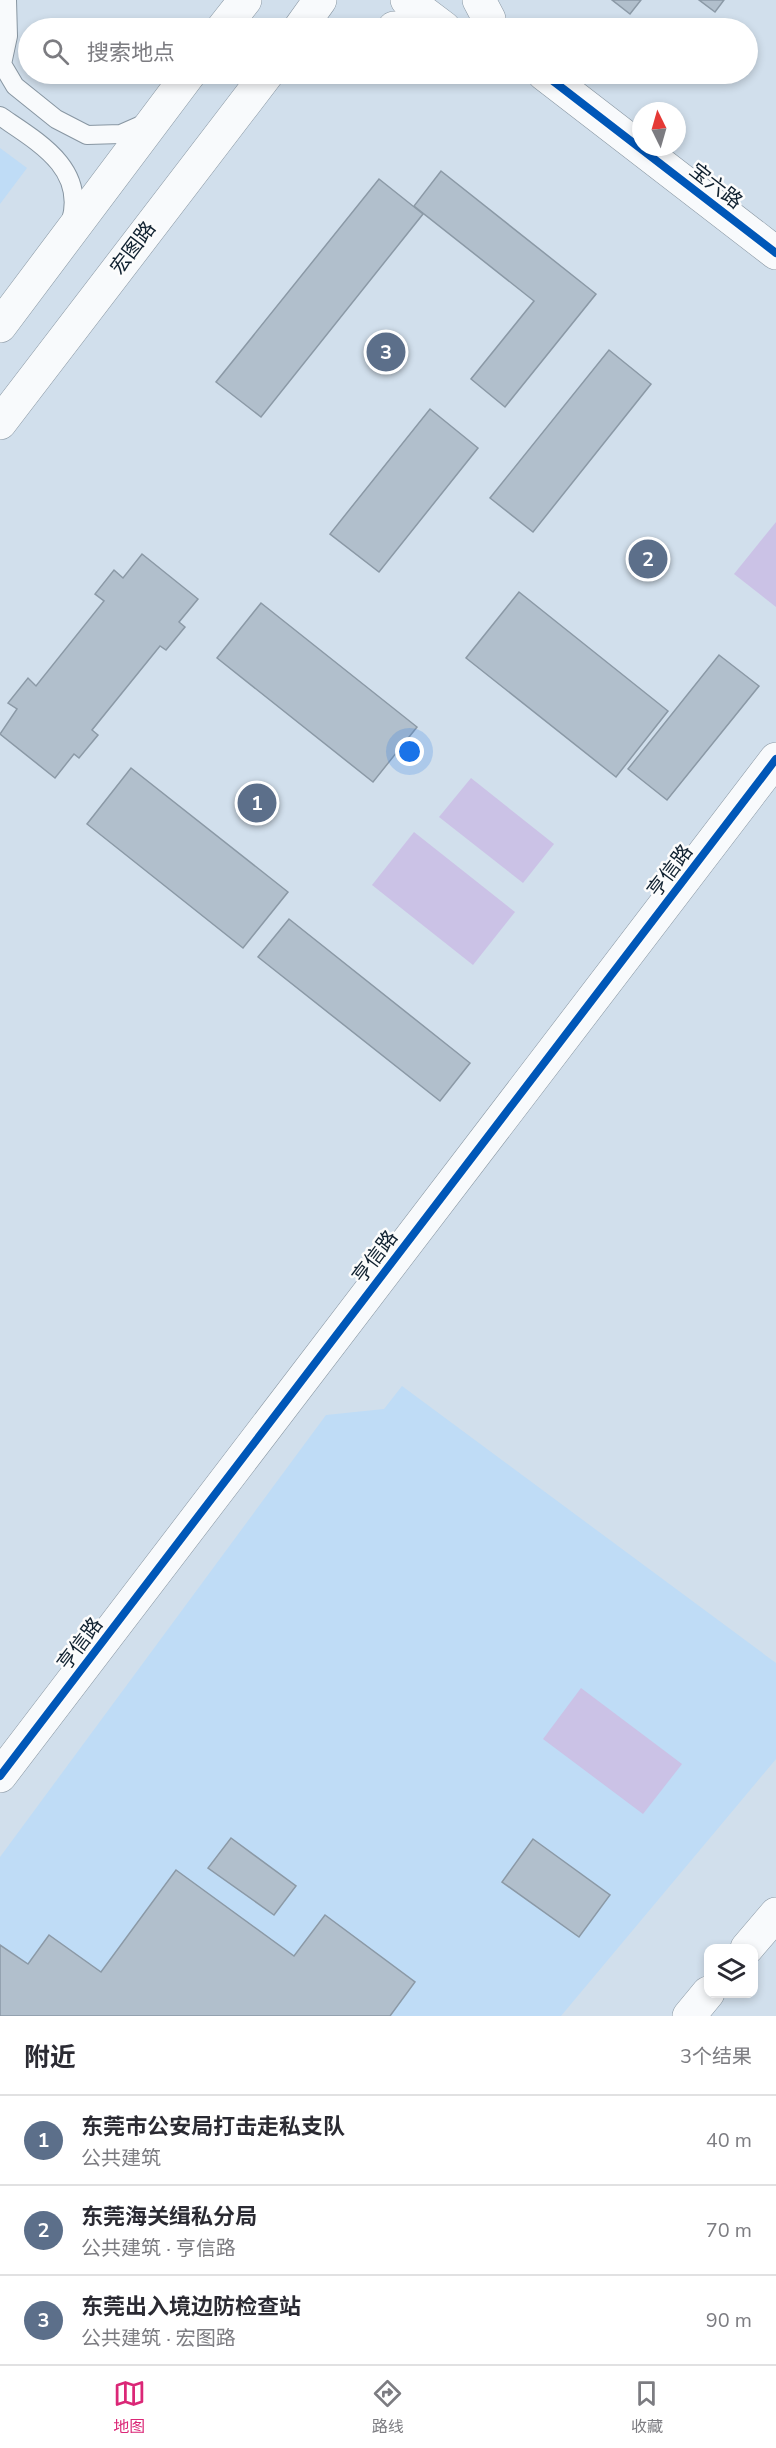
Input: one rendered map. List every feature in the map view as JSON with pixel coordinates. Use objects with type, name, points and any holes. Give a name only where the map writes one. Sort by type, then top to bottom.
[{"type":"street","points":[[216,18],[222,0]]},
{"type":"street","points":[[231,18],[245,0]]},
{"type":"street","points":[[308,18],[321,0]]},
{"type":"street","points":[[406,0],[430,18]]},
{"type":"street","points":[[0,326],[182,84]]},
{"type":"street","name":"宏图路","points":[[0,423],[260,84]]},
{"type":"street","name":"宝六路","points":[[555,84],[776,253]]},
{"type":"street","name":"亨信路","points":[[0,1776],[776,759]]},
{"type":"street","points":[[750,1944],[776,1914]]},
{"type":"street","points":[[689,2016],[705,1998]]},
{"type":"lane","points":[[7,0],[8,36],[2,64],[15,86],[49,114],[87,135],[121,134],[156,118]]},
{"type":"lane","points":[[0,116],[41,143],[69,174],[76,203],[66,238]]},
{"type":"shaded area","points":[[0,148],[27,168],[0,204]]},
{"type":"shaded area","points":[[776,522],[776,607],[734,574]]},
{"type":"shaded area","points":[[471,778],[554,844],[523,883],[439,817]]},
{"type":"shaded area","points":[[414,832],[515,912],[473,965],[372,885]]},
{"type":"shaded area","points":[[402,1386],[776,1663],[776,1759],[561,2016],[0,2016],[0,1857],[326,1415],[384,1409]]},
{"type":"shaded area","points":[[581,1688],[682,1764],[643,1814],[543,1739]]},
{"type":"building","points":[[612,0],[641,0],[630,14]]},
{"type":"building","points":[[699,0],[724,0],[715,12]]},
{"type":"building","points":[[441,171],[596,294],[505,407],[471,379],[534,301],[414,206]]},
{"type":"building","points":[[379,179],[423,214],[261,417],[216,382]]},
{"type":"building","points":[[609,350],[651,384],[533,532],[490,498]]},
{"type":"building","points":[[430,409],[478,448],[379,572],[330,534]]},
{"type":"building","points":[[142,554],[198,599],[179,622],[185,627],[166,650],[160,646],[92,730],[98,735],[79,758],[74,754],[55,778],[0,734],[17,709],[8,703],[28,678],[36,686],[104,601],[95,594],[114,570],[123,578]]},
{"type":"building","points":[[519,592],[668,711],[616,777],[466,658]]},
{"type":"building","points":[[261,603],[417,727],[373,782],[217,658]]},
{"type":"building","points":[[719,655],[759,686],[667,800],[628,769]]},
{"type":"building","points":[[131,768],[288,892],[243,948],[87,824]]},
{"type":"building","points":[[289,919],[470,1063],[440,1101],[258,957]]},
{"type":"building","points":[[231,1838],[296,1886],[274,1915],[208,1868]]},
{"type":"building","points":[[533,1839],[610,1895],[579,1937],[502,1882]]},
{"type":"building","points":[[176,1870],[294,1956],[325,1915],[415,1982],[390,2016],[0,2016],[0,1945],[28,1964],[49,1935],[101,1972]]},
{"type":"cycle path","points":[[557,84],[776,253]]},
{"type":"cycle path","points":[[0,1776],[776,759]]},
{"type":"place","name":"东莞出入境边防检查站","points":[[386,352]]},
{"type":"place","name":"东莞海关缉私分局","points":[[648,559]]},
{"type":"place","name":"东莞市公安局打击走私支队","points":[[257,803]]}]
